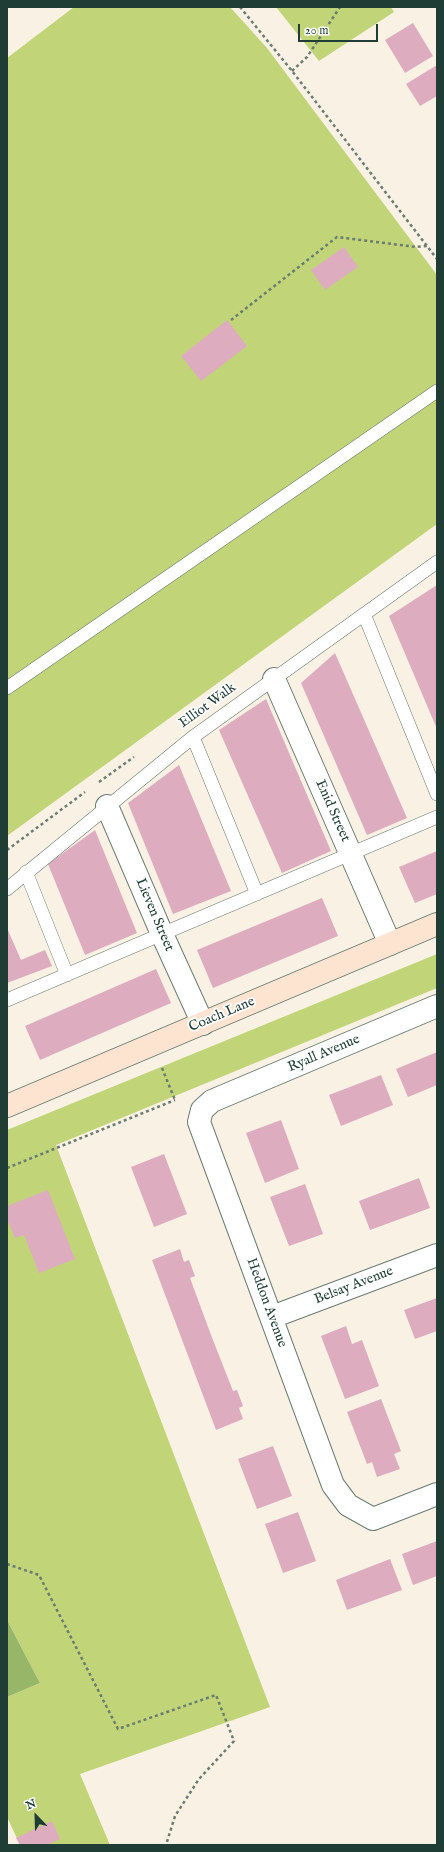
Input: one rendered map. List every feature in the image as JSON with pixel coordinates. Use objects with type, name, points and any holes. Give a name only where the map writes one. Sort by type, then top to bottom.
[{"type":"street","name":"Enid Street","points":[[274,678],[390,944]]},
{"type":"street","name":"Lieven Street","points":[[107,806],[162,934],[203,1024]]},
{"type":"street","name":"Coach Lane","points":[[9,1100],[203,1024],[437,924]]},
{"type":"street","name":"Ryall Avenue","points":[[207,1106],[437,1006]]},
{"type":"street","name":"Heddon Avenue","points":[[207,1106],[199,1122],[333,1484],[348,1505],[373,1518],[437,1494]]},
{"type":"street","name":"Belsay Avenue","points":[[272,1317],[437,1255]]},
{"type":"lane","points":[[7,688],[437,392]]},
{"type":"lane","name":"Elliot Walk","points":[[7,888],[193,736],[437,562]]},
{"type":"lane","points":[[364,614],[437,794]]},
{"type":"lane","points":[[193,736],[256,894]]},
{"type":"lane","points":[[7,1000],[437,817]]},
{"type":"lane","points":[[26,872],[67,975]]},
{"type":"path","points":[[240,7],[292,71],[437,259]]},
{"type":"path","points":[[292,71],[307,57],[340,7]]},
{"type":"path","points":[[231,320],[337,237],[416,247],[427,246]]},
{"type":"path","points":[[152,1043],[175,1100]]},
{"type":"path","points":[[7,1168],[175,1100],[207,1106]]},
{"type":"path","points":[[7,1564],[39,1575],[118,1729],[216,1695],[234,1742],[199,1779],[175,1816],[166,1845]]},
{"type":"green space","points":[[74,7],[230,7],[267,48],[437,275],[437,524],[7,836],[7,58]]},
{"type":"green space","points":[[276,7],[391,7],[394,12],[319,61]]},
{"type":"green space","points":[[437,954],[437,988],[56,1145],[270,1707],[80,1774],[110,1845],[20,1845],[7,1817],[7,1697],[40,1683],[7,1620],[7,1130]]},
{"type":"green space","points":[[7,1620],[40,1683],[7,1697]]},
{"type":"building","points":[[413,23],[433,56],[405,73],[385,40]]},
{"type":"building","points":[[437,65],[437,96],[420,106],[406,84]]},
{"type":"building","points":[[344,247],[358,267],[325,290],[311,270]]},
{"type":"building","points":[[227,320],[247,346],[201,381],[181,356]]},
{"type":"building","points":[[437,585],[437,729],[389,616]]},
{"type":"building","points":[[335,653],[407,818],[367,835],[301,683]]},
{"type":"building","points":[[266,699],[331,851],[282,873],[219,730]]},
{"type":"building","points":[[179,765],[231,891],[173,914],[128,803]]},
{"type":"building","points":[[95,830],[137,933],[85,955],[48,864]]},
{"type":"building","points":[[437,851],[437,894],[415,903],[399,867]]},
{"type":"building","points":[[322,898],[338,936],[213,988],[197,950]]},
{"type":"building","points":[[7,928],[21,960],[45,950],[52,966],[7,983]]},
{"type":"building","points":[[156,969],[171,1003],[40,1060],[25,1026]]},
{"type":"building","points":[[437,1052],[437,1085],[408,1097],[396,1069]]},
{"type":"building","points":[[381,1075],[393,1105],[341,1126],[329,1095]]},
{"type":"building","points":[[281,1120],[299,1169],[265,1183],[246,1133]]},
{"type":"building","points":[[164,1154],[187,1214],[154,1227],[131,1167]]},
{"type":"building","points":[[419,1178],[430,1208],[370,1230],[359,1201]]},
{"type":"building","points":[[305,1184],[323,1234],[289,1246],[270,1197]]},
{"type":"building","points":[[48,1190],[75,1259],[39,1273],[24,1235],[15,1238],[7,1219],[7,1206]]},
{"type":"building","points":[[180,1249],[184,1262],[189,1260],[195,1276],[190,1278],[211,1335],[233,1391],[237,1390],[243,1406],[239,1408],[243,1419],[216,1430],[152,1260]]},
{"type":"building","points":[[437,1298],[437,1331],[415,1339],[404,1310]]},
{"type":"building","points":[[346,1326],[352,1344],[362,1340],[379,1386],[345,1399],[321,1336]]},
{"type":"building","points":[[381,1399],[401,1451],[394,1454],[400,1469],[377,1477],[372,1462],[367,1464],[347,1412]]},
{"type":"building","points":[[273,1446],[292,1496],[257,1509],[238,1459]]},
{"type":"building","points":[[298,1512],[316,1561],[283,1573],[265,1524]]},
{"type":"building","points":[[437,1541],[437,1576],[413,1585],[402,1554]]},
{"type":"building","points":[[390,1559],[402,1590],[347,1610],[336,1580]]},
{"type":"building","points":[[52,1821],[60,1839],[47,1845],[20,1845],[16,1838]]}]
